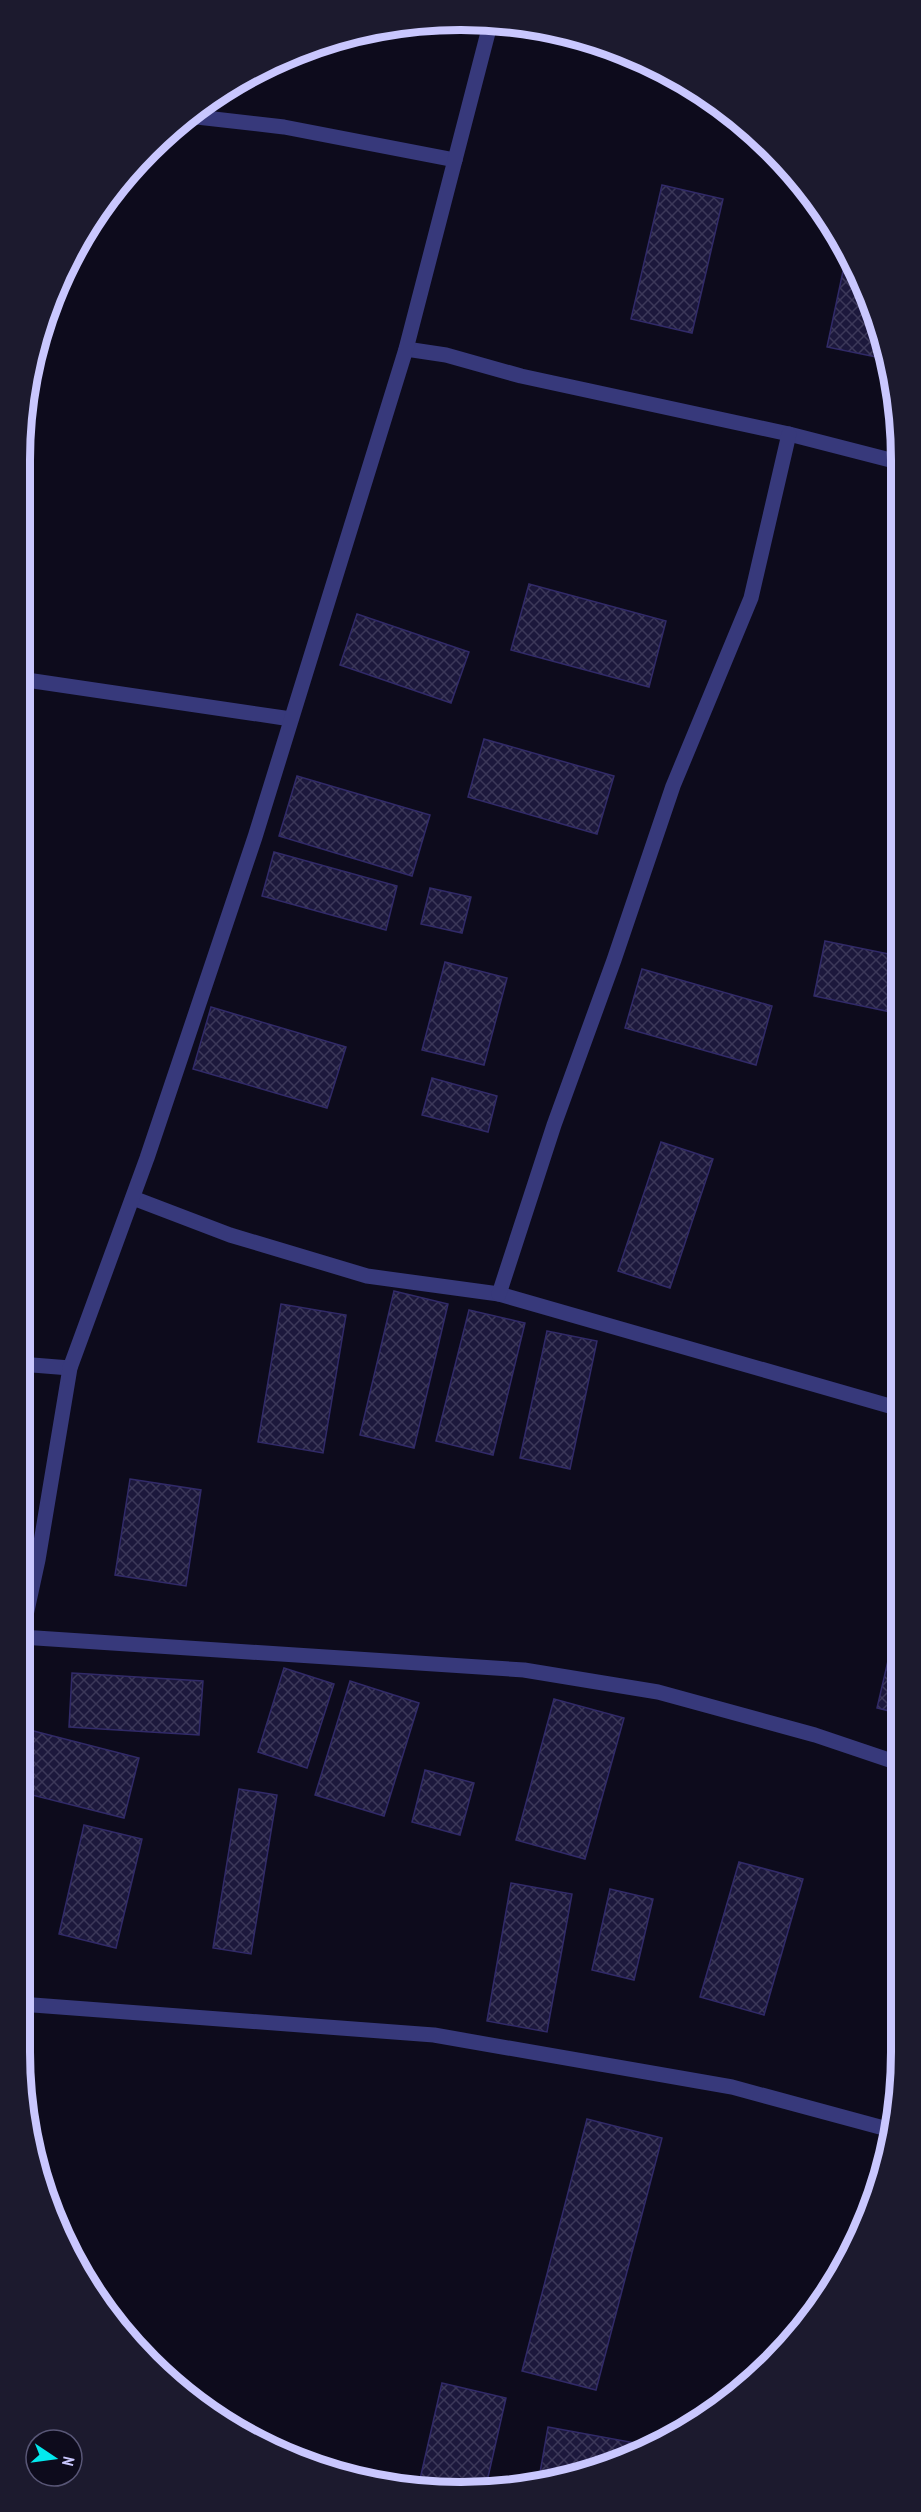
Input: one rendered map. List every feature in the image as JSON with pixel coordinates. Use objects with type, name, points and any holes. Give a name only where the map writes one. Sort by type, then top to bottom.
[{"type":"street","points":[[30,1596],[70,1368],[133,1198],[255,837],[405,349],[488,31]]},
{"type":"street","points":[[200,117],[284,127],[455,160]]},
{"type":"street","points":[[405,349],[446,355],[521,376],[789,434],[891,460]]},
{"type":"street","points":[[499,1294],[554,1125],[614,960],[673,786],[751,598],[789,434]]},
{"type":"street","points":[[30,680],[291,719]]},
{"type":"street","points":[[133,1198],[230,1235],[367,1276],[499,1294],[891,1406]]},
{"type":"street","points":[[30,1365],[70,1368]]},
{"type":"street","points":[[30,1641],[524,1670],[658,1692],[815,1735],[891,1761]]},
{"type":"street","points":[[30,2005],[434,2036],[732,2087],[884,2128]]},
{"type":"building","points":[[662,185],[723,199],[692,333],[631,319]]},
{"type":"building","points":[[844,265],[868,322],[878,357],[827,347]]},
{"type":"building","points":[[529,584],[666,621],[649,687],[511,650]]},
{"type":"building","points":[[357,614],[469,652],[451,703],[340,665]]},
{"type":"building","points":[[484,739],[614,776],[597,834],[468,797]]},
{"type":"building","points":[[297,776],[430,815],[412,876],[279,836]]},
{"type":"building","points":[[274,852],[397,886],[386,930],[262,896]]},
{"type":"building","points":[[430,888],[471,897],[462,933],[421,924]]},
{"type":"building","points":[[825,941],[891,954],[891,1012],[814,996]]},
{"type":"building","points":[[445,962],[507,978],[484,1065],[422,1050]]},
{"type":"building","points":[[642,969],[772,1006],[756,1065],[625,1028]]},
{"type":"building","points":[[211,1007],[346,1047],[327,1108],[193,1069]]},
{"type":"building","points":[[432,1078],[497,1096],[488,1132],[422,1115]]},
{"type":"building","points":[[661,1142],[713,1159],[670,1288],[618,1271]]},
{"type":"building","points":[[394,1291],[448,1304],[414,1448],[360,1435]]},
{"type":"building","points":[[281,1304],[346,1315],[323,1453],[258,1442]]},
{"type":"building","points":[[469,1310],[525,1323],[493,1455],[436,1441]]},
{"type":"building","points":[[547,1331],[597,1341],[570,1469],[520,1458]]},
{"type":"building","points":[[130,1479],[201,1490],[186,1586],[115,1575]]},
{"type":"building","points":[[891,1648],[891,1712],[877,1708]]},
{"type":"building","points":[[284,1668],[334,1684],[307,1768],[258,1752]]},
{"type":"building","points":[[72,1673],[203,1681],[199,1735],[69,1727]]},
{"type":"building","points":[[350,1681],[419,1703],[384,1816],[315,1795]]},
{"type":"building","points":[[554,1699],[624,1718],[585,1859],[516,1840]]},
{"type":"building","points":[[30,1730],[139,1758],[124,1818],[30,1794]]},
{"type":"building","points":[[425,1770],[474,1783],[460,1835],[412,1822]]},
{"type":"building","points":[[239,1789],[277,1795],[251,1954],[213,1948]]},
{"type":"building","points":[[84,1825],[142,1839],[116,1948],[59,1934]]},
{"type":"building","points":[[739,1862],[803,1879],[764,2015],[700,1997]]},
{"type":"building","points":[[511,1883],[572,1894],[547,2032],[487,2021]]},
{"type":"building","points":[[610,1889],[653,1899],[634,1980],[592,1970]]},
{"type":"building","points":[[587,2119],[662,2138],[596,2390],[522,2371]]},
{"type":"building","points":[[442,2383],[506,2398],[487,2481],[420,2480]]},
{"type":"building","points":[[548,2427],[638,2443],[599,2459],[540,2475]]}]
